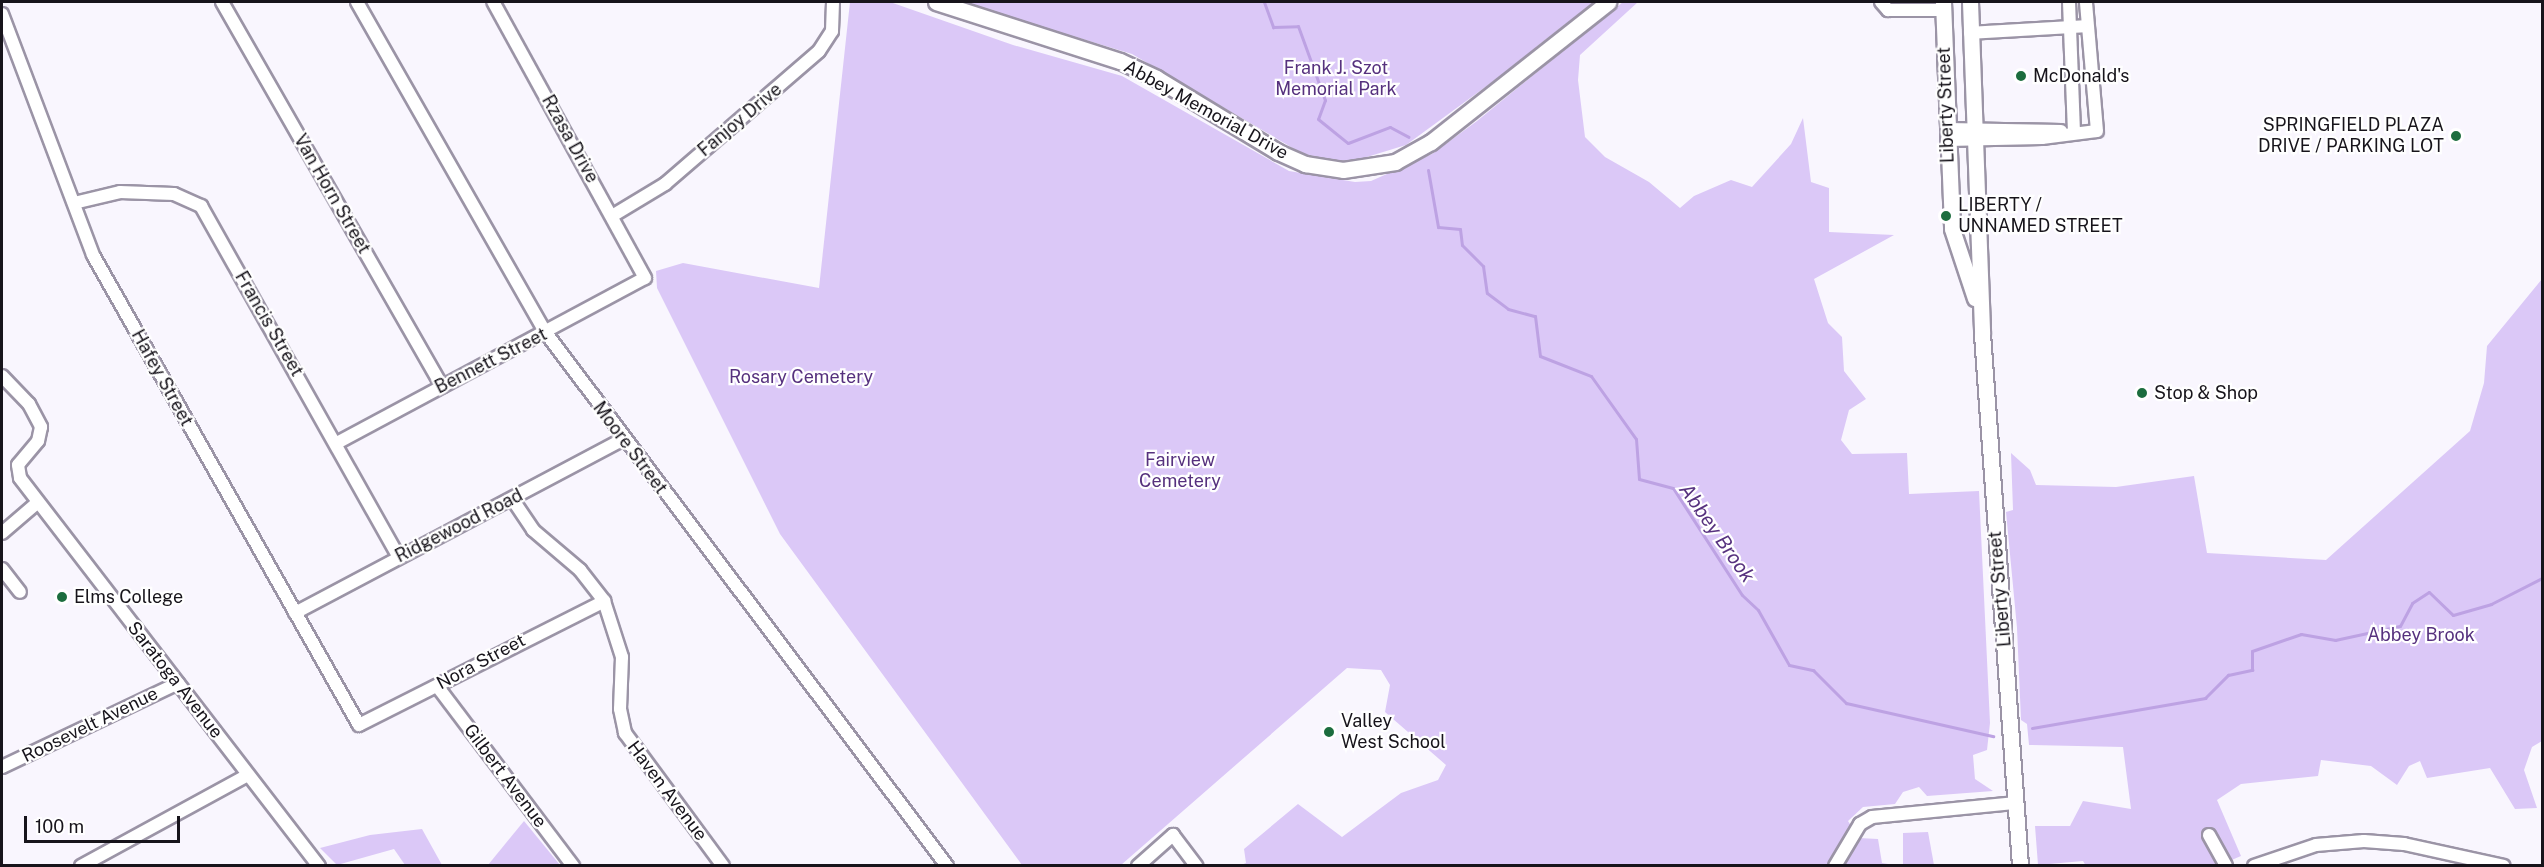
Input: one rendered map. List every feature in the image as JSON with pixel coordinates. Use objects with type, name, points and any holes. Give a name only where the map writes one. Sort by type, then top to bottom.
[{"type":"main road","name":"Abbey Memorial Drive","points":[[936,2],[1120,61],[1287,156],[1315,166],[1343,170],[1389,164],[1424,146],[1608,2]]},
{"type":"main road","name":"Liberty Street","points":[[1970,2],[1981,312],[2020,866]]},
{"type":"main road","name":"Liberty Street","points":[[1943,6],[1952,230],[1981,312]]},
{"type":"street","name":"Van Horn Street","points":[[222,2],[442,386]]},
{"type":"street","name":"Moore Street","points":[[357,2],[546,333],[623,439],[947,866]]},
{"type":"street","name":"Rzasa Drive","points":[[493,2],[645,278]]},
{"type":"street","name":"Fanjoy Drive","points":[[612,216],[665,184],[819,51],[832,30],[833,2]]},
{"type":"street","points":[[2069,2],[2074,132]]},
{"type":"street","points":[[1947,135],[1973,134],[2042,138],[2074,132],[2097,131],[2086,2]]},
{"type":"street","points":[[1883,5],[1943,6]]},
{"type":"street","name":"Hafey Street","points":[[2,14],[104,276],[359,725]]},
{"type":"street","points":[[1970,33],[2087,26]]},
{"type":"street","name":"Francis Street","points":[[74,203],[120,192],[174,194],[201,206],[337,443],[399,557]]},
{"type":"street","name":"Bennett Street","points":[[337,443],[645,278]]},
{"type":"street","name":"Saratoga Avenue","points":[[2,376],[29,404],[41,425],[38,441],[17,471],[37,502],[319,866]]},
{"type":"street","name":"Ridgewood Road","points":[[295,613],[399,557],[513,500],[623,439]]},
{"type":"street","name":"Haven Avenue","points":[[513,500],[532,530],[580,570],[604,601],[622,657],[620,709],[625,734],[723,866]]},
{"type":"street","points":[[2,532],[37,502]]},
{"type":"street","points":[[2,569],[20,592]]},
{"type":"street","name":"Nora Street","points":[[359,725],[604,601]]},
{"type":"street","name":"Roosevelt Avenue","points":[[2,767],[177,683]]},
{"type":"street","name":"Gilbert Avenue","points":[[437,686],[573,866]]},
{"type":"street","points":[[81,866],[248,775]]},
{"type":"street","points":[[1835,866],[1860,824],[1872,817],[2016,803]]},
{"type":"street","points":[[1138,866],[1173,835],[1196,866]]},
{"type":"street","points":[[2209,835],[2226,866]]},
{"type":"street","points":[[2254,866],[2316,845],[2364,841],[2404,844],[2504,866]]},
{"type":"green space","points":[[850,2],[890,2],[1013,45],[1122,76],[1289,171],[1355,182],[1371,181],[1432,154],[1477,121],[1623,2],[1638,2],[1580,55],[1578,80],[1585,137],[1605,157],[1649,182],[1680,208],[1694,196],[1731,180],[1752,187],[1791,144],[1803,118],[1811,182],[1829,188],[1829,232],[1894,235],[1814,279],[1828,323],[1842,337],[1844,371],[1866,399],[1849,410],[1841,440],[1852,454],[1907,453],[1909,494],[1979,491],[1990,723],[1987,750],[1973,755],[1975,779],[1993,791],[1927,796],[1919,787],[1903,792],[1895,804],[1863,807],[1848,821],[1859,838],[1878,839],[1882,863],[1894,865],[1241,865],[1246,863],[1244,849],[1298,804],[1342,837],[1401,793],[1438,780],[1446,765],[1385,712],[1390,685],[1381,670],[1347,668],[1121,865],[1022,865],[780,534],[657,288],[656,271],[683,263],[819,288]]},
{"type":"green space","name":"Frank J. Szot Memorial Park","points":[[960,2],[1594,2],[1536,47],[1540,47],[1406,145],[1357,160],[1339,161],[1303,154],[1132,54]]},
{"type":"green space","name":"Abbey Brook","points":[[2542,279],[2542,741],[2532,747],[2524,770],[2537,808],[2515,809],[2490,768],[2427,778],[2420,761],[2409,766],[2397,785],[2371,766],[2321,760],[2318,776],[2241,784],[2217,800],[2241,856],[2220,865],[2086,866],[2083,861],[2038,865],[2035,826],[2070,826],[2083,801],[2131,809],[2123,747],[2029,745],[2027,724],[2021,720],[2017,628],[2006,512],[2013,510],[2011,453],[2030,470],[2036,485],[2116,487],[2194,476],[2207,553],[2326,560],[2470,431],[2484,383],[2487,346]]},
{"type":"green space","points":[[524,821],[560,865],[488,865]]},
{"type":"green space","points":[[422,829],[442,865],[405,865],[394,849],[337,865],[320,848],[370,835]]},
{"type":"green space","points":[[1928,832],[1934,865],[1903,865],[1903,833]]},
{"type":"waterway","name":"Abbey Brook","points":[[1264,2],[1273,27],[1298,26],[1325,100],[1318,119],[1348,143],[1390,127],[1409,137]]},
{"type":"waterway","name":"Abbey Brook","points":[[1428,170],[1438,227],[1460,229],[1462,245],[1483,266],[1487,293],[1508,309],[1535,316],[1540,356],[1591,376],[1636,439],[1639,479],[1673,488],[1742,595],[1758,610],[1789,665],[1813,670],[1846,703],[1993,736]]},
{"type":"waterway","name":"Abbey Brook","points":[[2032,728],[2205,698],[2228,675],[2252,670],[2252,651],[2301,634],[2335,640],[2400,626],[2412,603],[2429,592],[2453,615],[2491,604],[2542,578]]},
{"type":"place","name":"McDonald's","points":[[2021,76]]},
{"type":"place","name":"SPRINGFIELD PLAZA DRIVE / PARKING LOT","points":[[2456,136]]},
{"type":"place","name":"LIBERTY / UNNAMED STREET","points":[[1946,216]]},
{"type":"place","name":"Stop & Shop","points":[[2142,393]]},
{"type":"place","name":"Elms College","points":[[62,597]]},
{"type":"place","name":"Valley West School","points":[[1329,732]]},
{"type":"park label","name":"Rosary Cemetery","points":[[801,377]]},
{"type":"park label","name":"Fairview Cemetery","points":[[1180,471]]}]
